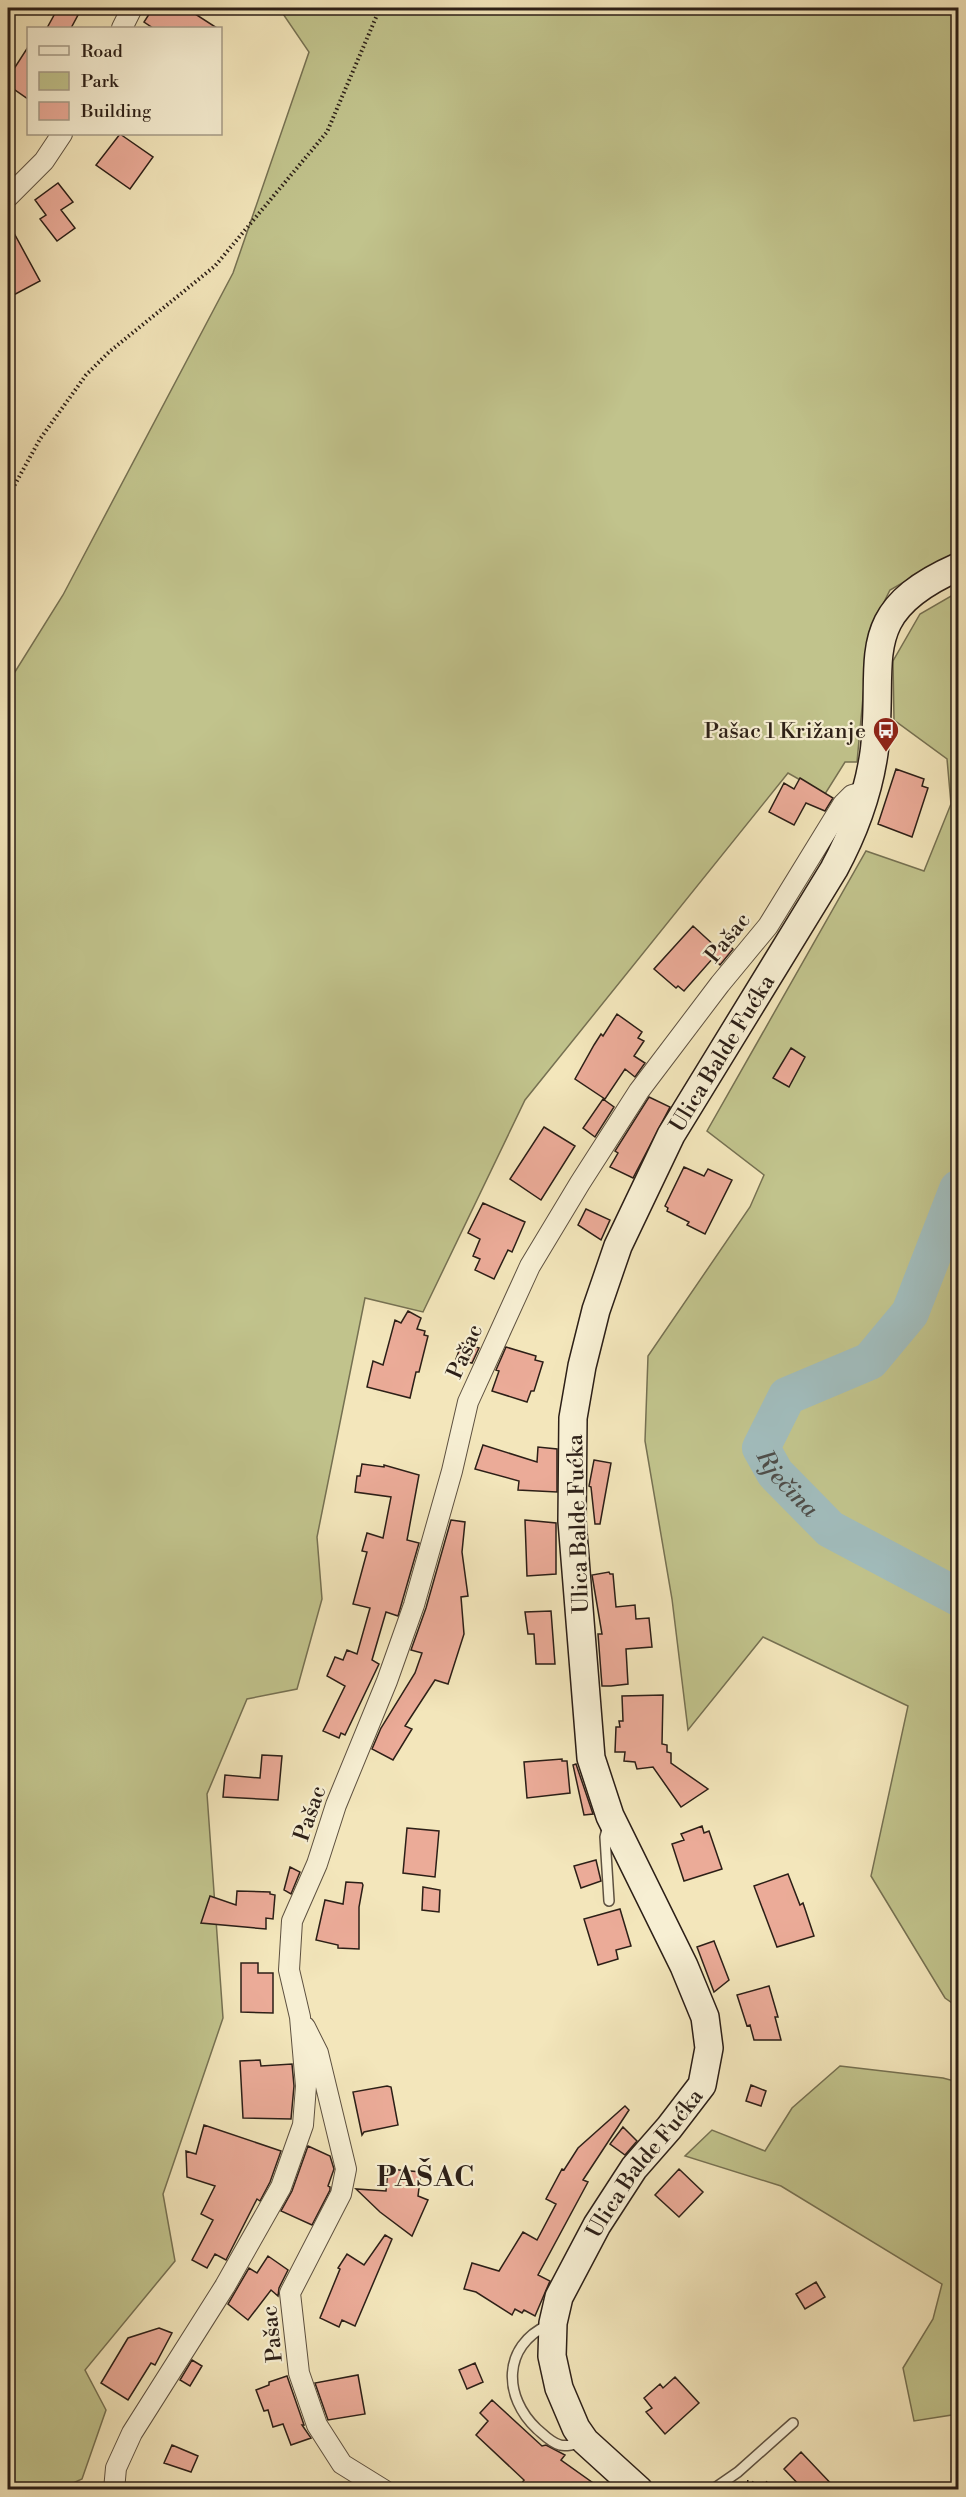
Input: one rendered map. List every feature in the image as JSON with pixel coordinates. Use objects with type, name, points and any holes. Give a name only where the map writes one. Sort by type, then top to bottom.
[{"type":"main road","name":"Ulica Balde Fućka","points":[[639,2490],[585,2441],[559,2388],[552,2356],[553,2323],[559,2297],[597,2225],[634,2168],[702,2085],[709,2048],[705,2016],[684,1966],[610,1816],[591,1758],[572,1521],[573,1418],[582,1366],[596,1310],[618,1246],[671,1135],[834,869],[855,829],[874,753],[878,661],[885,627],[907,598],[926,583],[958,567]]},
{"type":"street","points":[[122,27],[132,8]]},
{"type":"street","points":[[8,197],[45,161],[61,135]]},
{"type":"street","name":"Pašac","points":[[114,2490],[116,2468],[132,2433],[225,2286],[281,2187],[303,2125],[306,2086],[300,2017],[289,1970],[292,1921],[317,1864],[336,1805],[387,1681],[414,1605],[452,1471],[468,1402],[494,1342],[530,1266],[639,1091],[720,984],[768,926],[848,798],[866,791]]},
{"type":"street","name":"Pašac","points":[[300,2017],[318,2054],[346,2169],[341,2194],[290,2293],[300,2373],[317,2425],[342,2464],[384,2490]]},
{"type":"lane","points":[[609,1900],[605,1837],[610,1816]]},
{"type":"lane","points":[[553,2323],[533,2332],[521,2348],[511,2375],[515,2395],[528,2420],[545,2436],[559,2445],[585,2441]]},
{"type":"lane","points":[[712,2490],[738,2472],[793,2423]]},
{"type":"path","points":[[8,497],[40,439],[86,375],[109,352],[215,266],[327,132],[380,8]]},
{"type":"path","points":[[759,2489],[769,2481]]},
{"type":"green space","points":[[279,8],[958,8],[958,551],[890,590],[869,632],[857,762],[845,762],[825,794],[788,773],[525,1100],[423,1312],[365,1298],[317,1537],[322,1599],[297,1689],[247,1699],[207,1794],[223,2018],[163,2194],[175,2261],[85,2370],[106,2410],[82,2479],[58,2490],[8,2489],[8,683],[63,595],[233,273],[309,52]]},
{"type":"green space","points":[[958,592],[958,2007],[945,1998],[871,1876],[908,1706],[763,1637],[688,1730],[672,1599],[645,1441],[648,1356],[750,1207],[764,1175],[707,1131],[866,851],[924,871],[951,804],[947,759],[894,720],[893,661],[920,614]]},
{"type":"green space","points":[[840,2066],[943,2078],[958,2082],[958,2414],[914,2421],[903,2368],[933,2319],[942,2284],[781,2186],[685,2156],[712,2130],[765,2151],[792,2108]]},
{"type":"building","points":[[58,8],[64,8],[78,15],[72,27],[48,27]]},
{"type":"building","points":[[153,8],[186,8],[215,27],[152,27],[144,22]]},
{"type":"building","points":[[27,49],[27,98],[8,85],[8,78]]},
{"type":"building","points":[[119,135],[153,157],[130,189],[96,165]]},
{"type":"building","points":[[58,183],[73,202],[61,210],[75,228],[57,241],[40,219],[46,215],[35,200]]},
{"type":"building","points":[[8,222],[40,281],[8,298]]},
{"type":"building","points":[[896,769],[924,779],[922,786],[928,788],[912,837],[878,824]]},
{"type":"building","points":[[800,778],[833,798],[825,811],[806,803],[794,825],[769,812],[784,783],[794,789]]},
{"type":"building","points":[[693,926],[717,948],[724,941],[733,949],[720,965],[713,958],[684,991],[678,986],[676,988],[654,969]]},
{"type":"building","points":[[617,1014],[642,1032],[638,1038],[644,1041],[634,1056],[645,1063],[635,1077],[625,1069],[605,1099],[575,1079],[601,1034],[603,1036]]},
{"type":"building","points":[[791,1048],[805,1057],[789,1087],[773,1078]]},
{"type":"building","points":[[649,1097],[670,1107],[633,1178],[610,1167],[618,1153],[615,1151]]},
{"type":"building","points":[[603,1099],[614,1107],[595,1137],[583,1128]]},
{"type":"building","points":[[544,1127],[575,1146],[541,1200],[510,1179]]},
{"type":"building","points":[[684,1167],[704,1176],[708,1169],[732,1180],[705,1234],[687,1225],[689,1222],[667,1211],[668,1208],[665,1206]]},
{"type":"building","points":[[483,1203],[525,1222],[512,1252],[508,1250],[494,1279],[475,1270],[480,1259],[473,1256],[480,1239],[468,1233]]},
{"type":"building","points":[[586,1209],[610,1220],[601,1240],[578,1225]]},
{"type":"building","points":[[408,1311],[421,1318],[417,1329],[425,1331],[424,1335],[428,1336],[410,1398],[367,1387],[373,1361],[383,1365],[395,1320],[401,1323]]},
{"type":"building","points":[[462,1343],[479,1348],[472,1363],[456,1359]]},
{"type":"building","points":[[506,1347],[536,1356],[535,1360],[543,1362],[534,1391],[531,1391],[527,1402],[492,1391],[499,1371],[496,1370]]},
{"type":"building","points":[[483,1445],[537,1462],[538,1447],[557,1449],[557,1492],[518,1490],[519,1481],[475,1469]]},
{"type":"building","points":[[594,1460],[611,1463],[600,1524],[595,1524],[591,1487],[589,1486]]},
{"type":"building","points":[[362,1464],[384,1467],[384,1465],[419,1475],[407,1540],[419,1543],[398,1616],[386,1612],[372,1660],[379,1664],[345,1735],[341,1733],[339,1738],[323,1731],[345,1686],[327,1676],[335,1657],[343,1660],[347,1650],[357,1654],[370,1608],[353,1604],[367,1552],[362,1551],[367,1533],[383,1538],[391,1497],[355,1492],[357,1476],[360,1476]]},
{"type":"building","points":[[451,1520],[465,1522],[462,1552],[468,1596],[461,1597],[464,1634],[448,1684],[435,1680],[405,1726],[412,1729],[393,1760],[372,1749],[381,1728],[415,1673],[422,1653],[411,1650],[426,1608]]},
{"type":"building","points":[[525,1520],[556,1523],[556,1574],[527,1576]]},
{"type":"building","points":[[609,1572],[613,1574],[616,1607],[635,1605],[636,1619],[649,1618],[652,1647],[626,1649],[628,1684],[602,1686],[598,1634],[602,1634],[592,1575]]},
{"type":"building","points":[[551,1611],[555,1664],[536,1664],[534,1634],[528,1634],[525,1612]]},
{"type":"building","points":[[663,1695],[662,1744],[667,1745],[667,1752],[671,1753],[671,1763],[708,1789],[681,1807],[653,1767],[637,1769],[635,1762],[624,1761],[625,1752],[615,1752],[616,1727],[620,1727],[619,1721],[623,1721],[622,1696]]},
{"type":"building","points":[[262,1755],[282,1756],[278,1800],[223,1797],[225,1775],[260,1778]]},
{"type":"building","points":[[562,1759],[562,1761],[567,1761],[570,1793],[527,1798],[524,1762]]},
{"type":"building","points":[[576,1764],[593,1814],[584,1815],[573,1765]]},
{"type":"building","points":[[702,1826],[704,1833],[709,1831],[722,1869],[684,1881],[672,1844],[684,1840],[681,1834]]},
{"type":"building","points":[[407,1828],[439,1831],[435,1877],[403,1873]]},
{"type":"building","points":[[596,1860],[601,1881],[581,1888],[574,1866]]},
{"type":"building","points":[[290,1867],[300,1872],[291,1894],[284,1890]]},
{"type":"building","points":[[788,1874],[800,1905],[803,1903],[814,1936],[777,1947],[754,1886]]},
{"type":"building","points":[[346,1882],[363,1885],[359,1907],[359,1949],[338,1948],[338,1945],[316,1940],[325,1900],[343,1904]]},
{"type":"building","points":[[423,1887],[440,1890],[439,1912],[422,1910]]},
{"type":"building","points":[[237,1891],[270,1892],[275,1895],[273,1919],[266,1918],[266,1929],[201,1923],[210,1896],[236,1905]]},
{"type":"building","points":[[620,1909],[631,1946],[616,1950],[618,1959],[598,1965],[584,1919]]},
{"type":"building","points":[[714,1941],[729,1980],[714,1992],[697,1947]]},
{"type":"building","points":[[241,1963],[258,1963],[258,1973],[273,1973],[273,2013],[241,2012]]},
{"type":"building","points":[[769,1986],[778,2017],[775,2017],[781,2040],[754,2040],[737,1995]]},
{"type":"building","points":[[260,2060],[261,2066],[292,2064],[294,2086],[291,2119],[243,2118],[240,2061]]},
{"type":"building","points":[[751,2085],[766,2091],[761,2106],[746,2101]]},
{"type":"building","points":[[391,2087],[398,2125],[364,2132],[362,2135],[353,2092]]},
{"type":"building","points":[[625,2106],[629,2110],[583,2180],[588,2182],[538,2275],[550,2281],[535,2316],[524,2310],[522,2313],[515,2309],[512,2315],[476,2292],[464,2289],[472,2263],[499,2271],[523,2232],[537,2240],[556,2204],[546,2199],[562,2169],[564,2170],[578,2148]]},
{"type":"building","points":[[204,2125],[281,2151],[270,2182],[260,2201],[257,2199],[226,2260],[215,2254],[207,2268],[192,2260],[213,2220],[201,2214],[215,2186],[187,2177],[186,2151],[196,2154]]},
{"type":"building","points":[[623,2127],[637,2141],[625,2155],[610,2144]]},
{"type":"building","points":[[308,2146],[330,2156],[334,2169],[328,2186],[330,2190],[312,2225],[281,2211],[292,2191]]},
{"type":"building","points":[[388,2169],[421,2172],[418,2196],[428,2200],[412,2236],[380,2212],[356,2189],[386,2191]]},
{"type":"building","points":[[679,2169],[703,2192],[679,2217],[655,2195]]},
{"type":"building","points":[[385,2235],[392,2239],[355,2326],[342,2320],[339,2327],[320,2318],[340,2269],[338,2268],[347,2254],[364,2265]]},
{"type":"building","points":[[268,2256],[288,2270],[279,2288],[278,2296],[271,2290],[248,2320],[228,2304],[249,2268],[257,2273]]},
{"type":"building","points":[[816,2282],[825,2297],[805,2309],[796,2294]]},
{"type":"building","points":[[159,2328],[172,2333],[155,2365],[151,2363],[128,2400],[101,2383],[128,2338]]},
{"type":"building","points":[[192,2360],[202,2366],[190,2386],[180,2380]]},
{"type":"building","points":[[475,2363],[483,2382],[467,2389],[459,2370]]},
{"type":"building","points":[[358,2375],[365,2414],[328,2420],[315,2383]]},
{"type":"building","points":[[287,2376],[304,2425],[302,2425],[311,2438],[291,2445],[283,2424],[273,2427],[268,2410],[264,2411],[256,2390],[269,2385],[269,2382]]},
{"type":"building","points":[[675,2377],[699,2403],[665,2434],[646,2412],[652,2408],[644,2398],[660,2384],[663,2388]]},
{"type":"building","points":[[492,2400],[542,2446],[546,2445],[565,2455],[561,2460],[603,2490],[517,2490],[524,2480],[476,2435],[488,2421],[480,2413]]},
{"type":"building","points":[[172,2445],[198,2456],[191,2472],[164,2463]]},
{"type":"building","points":[[801,2452],[837,2490],[804,2490],[784,2469]]},
{"type":"waterway","name":"Rječina","points":[[958,1189],[910,1313],[870,1361],[787,1396],[761,1448],[775,1473],[830,1529],[958,1597]]},
{"type":"place","name":"Pašac 1 Križanje","points":[[886,753]]},
{"type":"district","name":"PAŠAC","points":[[426,2176]]}]
